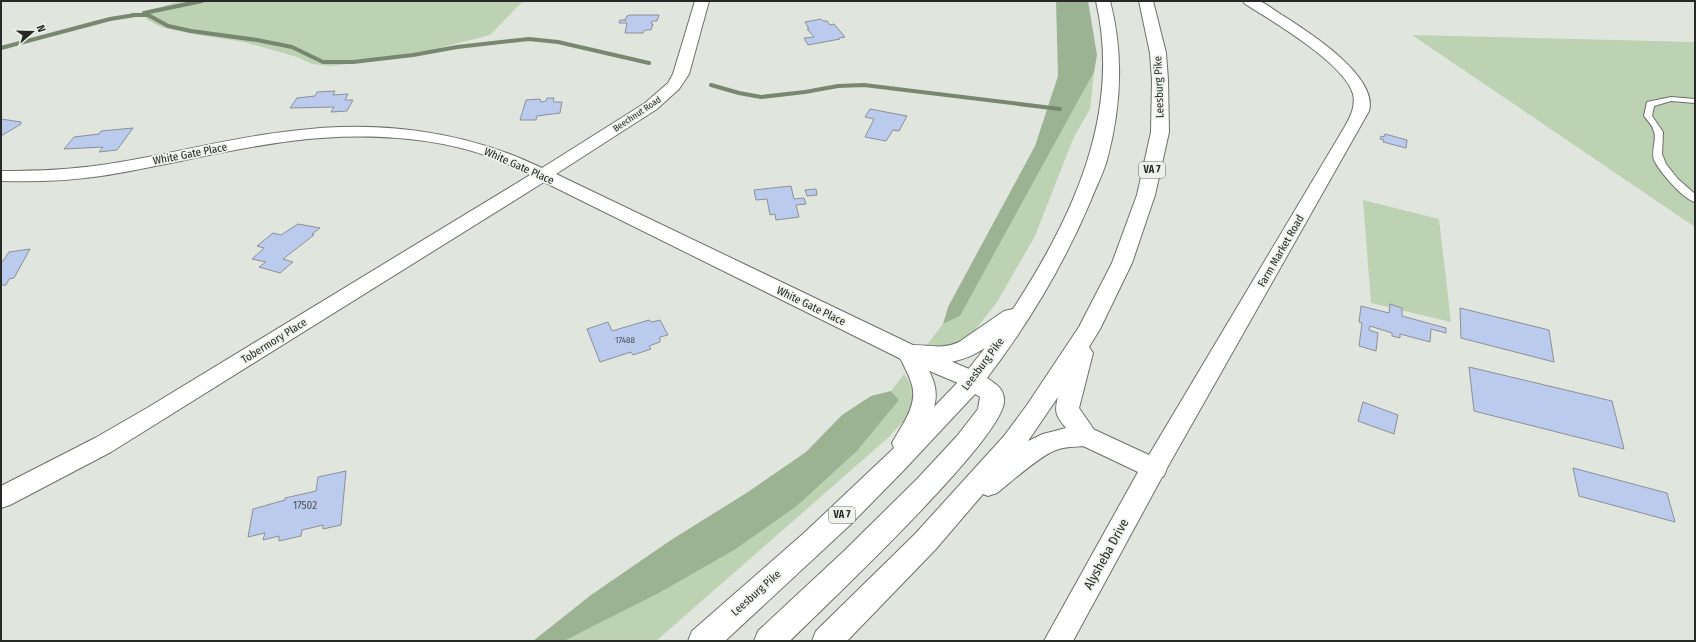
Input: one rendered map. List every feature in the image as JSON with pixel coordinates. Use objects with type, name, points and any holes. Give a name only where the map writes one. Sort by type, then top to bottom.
[{"type":"highway","name":"Leesburg Pike","points":[[703,641],[847,511],[890,468],[973,380],[1026,306],[1073,221],[1097,163],[1108,107],[1110,76],[1111,48],[1103,1]]},
{"type":"highway","name":"Leesburg Pike","points":[[827,641],[925,542],[1013,443],[1089,329],[1122,263],[1146,195],[1160,132],[1160,80],[1158,53],[1146,1]]},
{"type":"highway","points":[[890,468],[920,413],[924,399],[924,386],[909,353],[940,356],[952,354],[965,349],[1026,306]]},
{"type":"highway","points":[[1087,437],[1072,419],[1067,408],[1089,329]]},
{"type":"highway","points":[[769,641],[854,560],[927,486],[966,443],[989,412],[992,402],[991,393],[973,380]]},
{"type":"highway","points":[[952,512],[1040,446],[1058,438],[1087,437]]},
{"type":"street","name":"Beechnut Road","points":[[543,175],[651,106],[674,86],[681,74],[702,1]]},
{"type":"street","name":"Farm Market Road","points":[[1155,469],[1362,108],[1362,98],[1358,87],[1341,65],[1328,54],[1250,1]]},
{"type":"street","name":"White Gate Place","points":[[1,176],[29,177],[101,171],[262,140],[311,134],[356,132],[414,135],[465,144],[508,158],[909,353],[973,380]]},
{"type":"street","name":"Tobermory Place","points":[[1,498],[103,445],[543,175]]},
{"type":"street","points":[[1087,437],[1155,469]]},
{"type":"street","name":"Alysheba Drive","points":[[1058,641],[1155,469]]},
{"type":"lane","points":[[1695,101],[1671,99],[1650,104],[1648,116],[1659,132],[1657,145],[1659,160],[1677,184],[1695,199]]},
{"type":"green space","points":[[182,1],[523,1],[490,35],[435,49],[358,63],[331,66],[312,64],[297,57],[244,42],[161,27],[146,19],[145,11]]},
{"type":"green space","points":[[1056,1],[1088,1],[1097,55],[1094,72],[960,316],[943,324],[948,307],[1035,146],[1058,76]]},
{"type":"green space","points":[[1412,35],[1695,42],[1695,227]]},
{"type":"green space","points":[[1094,72],[1090,109],[1073,139],[1035,236],[997,302],[968,339],[955,347],[926,346],[943,324],[960,316]]},
{"type":"green space","points":[[1363,200],[1439,219],[1451,322],[1371,303]]},
{"type":"green space","points":[[904,374],[911,385],[915,401],[913,408],[904,421],[890,436],[656,641],[564,641],[659,593],[736,549],[797,506],[857,451],[899,400],[891,391]]},
{"type":"green space","points":[[891,391],[899,400],[857,451],[797,506],[736,549],[659,593],[564,641],[533,641],[591,595],[671,540],[748,492],[806,452],[842,415],[871,396]]},
{"type":"building","points":[[630,15],[659,15],[657,21],[652,21],[651,24],[653,24],[651,30],[645,30],[643,33],[625,33],[627,23],[619,23],[620,20],[625,20],[627,16]]},
{"type":"building","points":[[821,19],[823,21],[827,21],[830,25],[834,24],[845,37],[808,45],[804,38],[814,37],[807,29],[809,29],[805,22]]},
{"type":"building","points":[[335,91],[333,95],[348,94],[345,100],[353,100],[347,111],[331,112],[334,107],[290,108],[297,98],[315,96],[317,92]]},
{"type":"building","points":[[547,98],[554,98],[554,102],[562,102],[560,113],[537,116],[536,120],[520,120],[526,100],[540,99],[541,102],[546,101]]},
{"type":"building","points":[[870,109],[907,116],[899,131],[893,130],[886,141],[865,137],[874,119],[865,117]]},
{"type":"building","points":[[1,119],[21,122],[21,124],[1,136]]},
{"type":"building","points":[[133,128],[117,150],[99,152],[103,147],[64,149],[74,137],[99,134],[101,131]]},
{"type":"building","points":[[1385,134],[1407,140],[1406,148],[1383,142],[1384,140],[1380,139],[1381,136],[1384,137]]},
{"type":"building","points":[[791,186],[794,199],[804,198],[806,204],[796,205],[799,217],[776,220],[775,214],[770,215],[767,199],[756,200],[754,190]]},
{"type":"building","points":[[816,189],[817,195],[807,196],[805,190]]},
{"type":"building","points":[[298,224],[320,228],[312,234],[314,235],[283,259],[293,262],[280,273],[259,267],[266,262],[252,259],[264,248],[257,246],[273,233],[281,235]]},
{"type":"building","points":[[30,249],[14,278],[9,279],[6,285],[1,285],[1,261],[3,261],[9,252]]},
{"type":"building","points":[[1390,304],[1402,308],[1402,316],[1446,328],[1446,333],[1431,329],[1430,342],[1400,334],[1400,338],[1392,336],[1392,333],[1370,326],[1369,330],[1378,333],[1376,351],[1359,346],[1362,323],[1359,322],[1361,306],[1389,313]]},
{"type":"building","points":[[1460,308],[1549,330],[1554,362],[1461,338]]},
{"type":"building","points":[[649,320],[652,322],[660,320],[668,335],[660,337],[660,342],[649,346],[651,349],[633,355],[631,352],[600,362],[587,329],[608,322],[612,331]]},
{"type":"building","points":[[1469,367],[1612,401],[1624,449],[1474,411]]},
{"type":"building","points":[[1363,402],[1398,415],[1394,434],[1358,421]]},
{"type":"building","points":[[1573,468],[1667,493],[1675,522],[1579,496]]},
{"type":"building","points":[[346,471],[341,525],[323,529],[323,525],[302,530],[301,536],[279,541],[279,536],[263,540],[265,533],[248,537],[253,509],[285,500],[285,498],[316,491],[318,477]]},
{"type":"waterway","points":[[144,13],[202,1]]},
{"type":"waterway","points":[[1,48],[110,19],[135,15]]},
{"type":"waterway","points":[[135,15],[148,15],[168,26],[191,31],[257,40],[292,47],[323,62],[353,62],[413,55],[457,47],[529,39],[558,42],[649,63]]},
{"type":"waterway","points":[[711,85],[739,93],[761,97],[805,92],[838,86],[864,85],[1060,109]]}]
